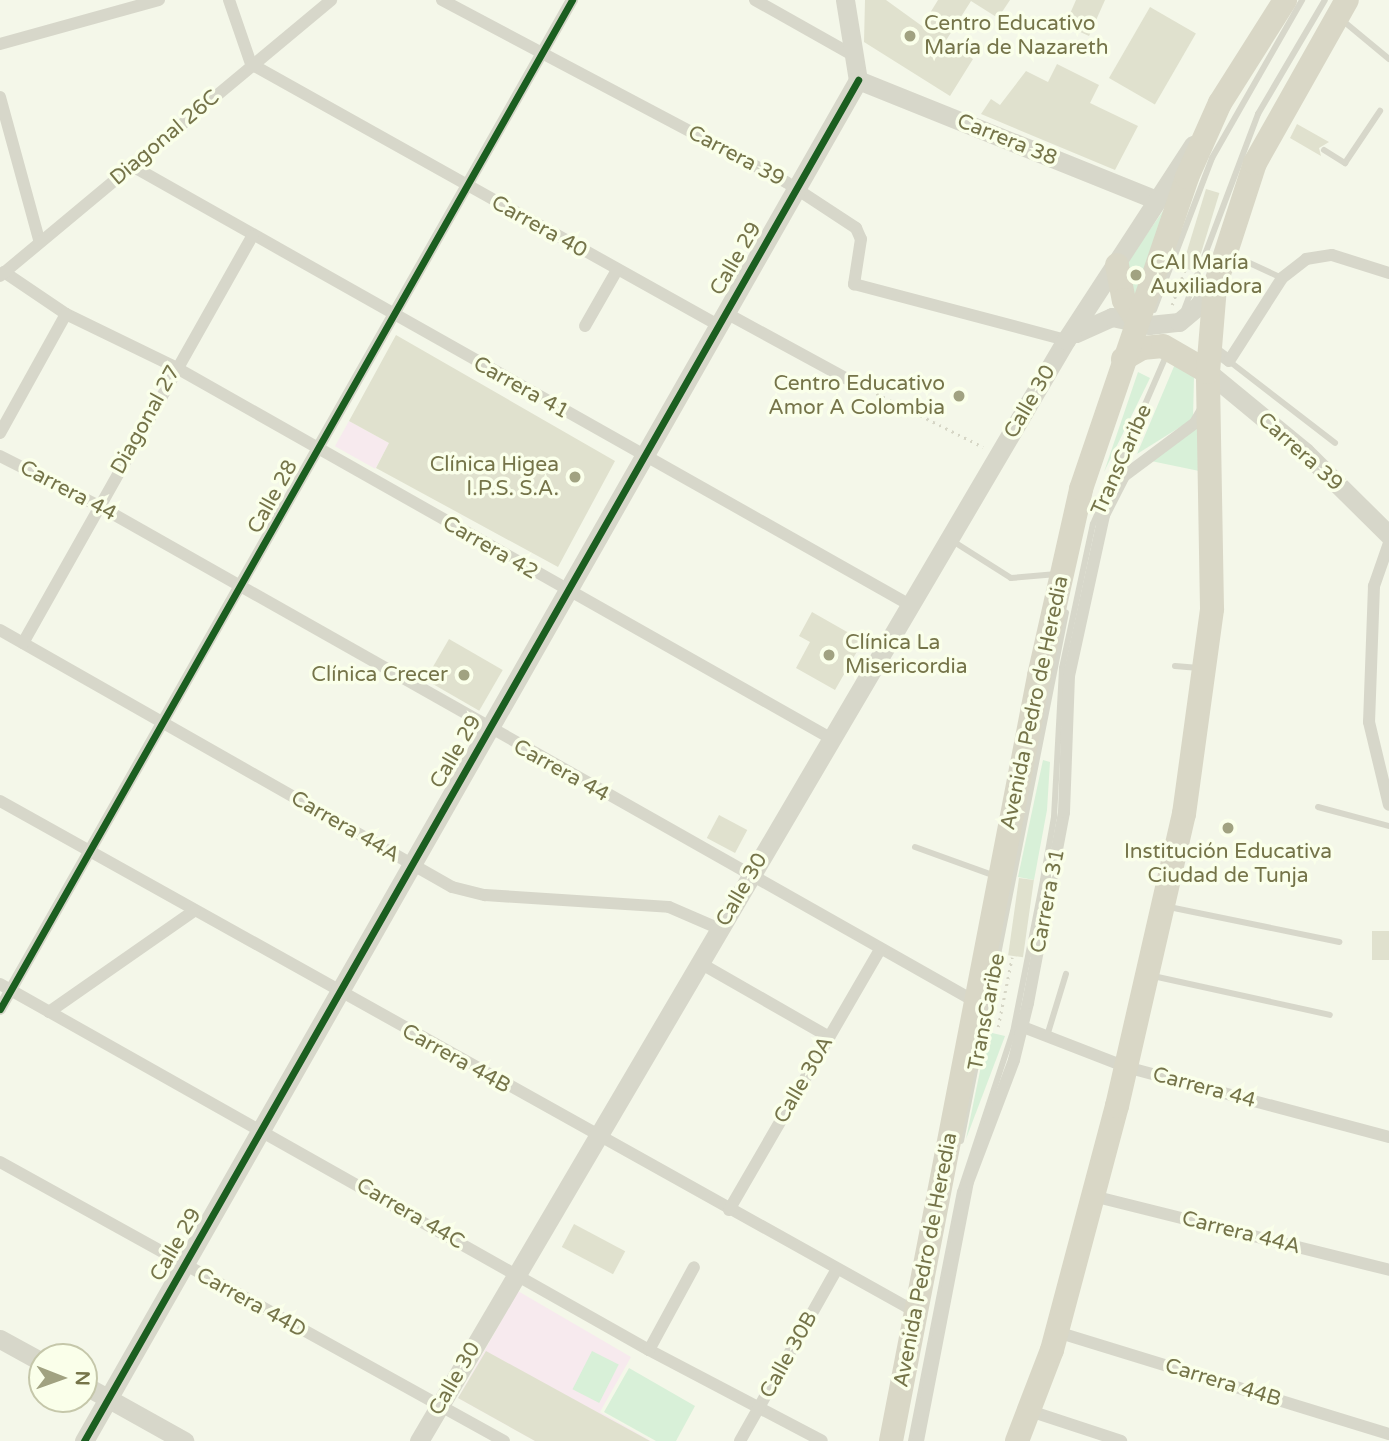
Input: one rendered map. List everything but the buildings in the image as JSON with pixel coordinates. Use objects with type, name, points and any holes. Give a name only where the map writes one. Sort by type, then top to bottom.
[{"type":"highway","name":"Avenida Pedro de Heredia","points":[[891,1441],[1061,574],[1092,450],[1138,338],[1183,186],[1220,103],[1284,0]]},
{"type":"highway","points":[[1017,1441],[1057,1332],[1126,1067],[1163,906],[1205,668],[1213,592],[1215,375],[1208,345],[1224,251],[1243,188],[1280,124],[1337,5]]},
{"type":"highway","points":[[1117,265],[1124,300],[1138,338],[1169,348],[1215,375]]},
{"type":"street","points":[[0,44],[159,0]]},
{"type":"street","points":[[229,0],[251,64]]},
{"type":"street","name":"Diagonal 26C","points":[[2,274],[39,240],[134,167],[251,64],[331,0]]},
{"type":"street","name":"Carrera 39","points":[[442,0],[796,188],[856,228],[860,249],[854,284],[1066,340]]},
{"type":"street","name":"Calle 28","points":[[0,1009],[5,987],[92,853],[572,0]]},
{"type":"street","points":[[755,0],[851,54]]},
{"type":"street","points":[[845,0],[851,54],[858,80]]},
{"type":"street","name":"Carrera 40","points":[[251,64],[617,270],[847,379]]},
{"type":"street","name":"Calle 29","points":[[84,1441],[858,80]]},
{"type":"street","name":"Carrera 38","points":[[858,80],[1156,201]]},
{"type":"street","points":[[0,97],[39,240]]},
{"type":"street","name":"Calle 30","points":[[419,1441],[1066,340],[1220,103]]},
{"type":"street","name":"Carrera 41","points":[[134,167],[394,317],[910,605]]},
{"type":"street","name":"Diagonal 27","points":[[23,643],[175,366],[251,236]]},
{"type":"street","points":[[1175,314],[1211,289],[1224,251]]},
{"type":"street","points":[[1215,375],[1282,278],[1306,259],[1332,255],[1389,273]]},
{"type":"street","points":[[585,326],[617,270]]},
{"type":"street","name":"Carrera 42","points":[[2,274],[66,314],[175,366],[566,592],[832,739]]},
{"type":"street","points":[[0,433],[66,314]]},
{"type":"street","name":"Calle 30","points":[[1066,340],[1100,319],[1138,338],[1175,314]]},
{"type":"street","name":"Carrera 39","points":[[1215,375],[1305,452],[1389,535]]},
{"type":"street","name":"Carrera 31","points":[[918,1441],[968,1182],[1023,1027],[1064,812],[1072,658],[1104,515],[1124,476],[1198,419],[1215,375]]},
{"type":"street","name":"Carrera 44","points":[[0,456],[99,506],[488,731],[975,1002]]},
{"type":"street","points":[[1389,543],[1374,586],[1369,722],[1389,804]]},
{"type":"street","name":"Carrera 44A","points":[[0,630],[411,866],[472,892],[669,907],[720,929]]},
{"type":"street","name":"Carrera 44B","points":[[0,801],[596,1139],[916,1312]]},
{"type":"street","points":[[49,1012],[194,911]]},
{"type":"street","name":"Calle 30A","points":[[729,1210],[880,949]]},
{"type":"street","points":[[700,962],[829,1037]]},
{"type":"street","name":"Carrera 44C","points":[[5,987],[649,1350],[822,1441]]},
{"type":"street","name":"Carrera 44","points":[[1023,1027],[1126,1067],[1389,1137]]},
{"type":"street","name":"Carrera 44D","points":[[0,1162],[504,1441]]},
{"type":"street","name":"Carrera 44A","points":[[1093,1196],[1389,1270]]},
{"type":"street","points":[[649,1350],[694,1267]]},
{"type":"street","name":"Calle 30B","points":[[740,1441],[837,1269]]},
{"type":"street","name":"Carrera 44B","points":[[1057,1332],[1389,1434]]},
{"type":"street","points":[[0,1339],[28,1354]]},
{"type":"street","points":[[98,1393],[184,1441]]},
{"type":"street","points":[[1030,1411],[1121,1441]]},
{"type":"lane","name":"TransCaribe","points":[[1094,483],[1138,338],[1212,158],[1302,0]]},
{"type":"lane","name":"TransCaribe","points":[[912,1441],[960,1192],[1013,1032],[1044,880],[1054,817],[1062,668],[1093,524],[1169,348],[1175,314],[1258,114],[1337,5]]},
{"type":"lane","points":[[1337,5],[1389,59]]},
{"type":"lane","points":[[1324,150],[1345,163],[1380,111]]},
{"type":"lane","points":[[1224,251],[1282,278]]},
{"type":"lane","points":[[1215,375],[1335,443]]},
{"type":"lane","name":"TransCaribe","points":[[958,1157],[1089,502]]},
{"type":"lane","points":[[949,539],[1017,580],[1061,574]]},
{"type":"lane","points":[[1175,666],[1205,668]]},
{"type":"lane","points":[[1318,807],[1389,826]]},
{"type":"lane","points":[[915,847],[1000,877]]},
{"type":"lane","points":[[1163,906],[1339,942]]},
{"type":"lane","points":[[1046,1037],[1066,974]]},
{"type":"lane","points":[[1148,974],[1330,1015]]},
{"type":"lane","points":[[901,1441],[956,1170]]},
{"type":"path","points":[[1175,314],[1185,269]]},
{"type":"path","points":[[847,379],[998,455]]},
{"type":"path","points":[[998,1027],[1012,957]]},
{"type":"shaded area","points":[[349,421],[389,443],[375,469],[335,446]]},
{"type":"shaded area","points":[[518,1291],[631,1357],[600,1412],[651,1441],[535,1441],[458,1398]]},
{"type":"green space","points":[[1173,197],[1136,300],[1119,273]]},
{"type":"green space","points":[[1175,364],[1194,376],[1193,419],[1137,454]]},
{"type":"green space","points":[[1138,372],[1150,378],[1104,472]]},
{"type":"green space","points":[[1200,426],[1204,472],[1151,461]]},
{"type":"green space","points":[[1043,760],[1050,762],[1047,810],[1034,880],[1018,877]]},
{"type":"green space","points":[[988,1032],[1005,1036],[966,1139]]},
{"type":"green space","points":[[592,1351],[619,1365],[599,1403],[572,1389]]},
{"type":"green space","points":[[629,1368],[695,1406],[676,1441],[656,1441],[604,1412]]},
{"type":"cycle path","points":[[0,1009],[572,0]]},
{"type":"cycle path","points":[[84,1441],[858,80]]},
{"type":"place","name":"Centro Educativo María de Nazareth","points":[[910,36]]},
{"type":"place","name":"CAI María Auxiliadora","points":[[1136,275]]},
{"type":"place","name":"Centro Educativo Amor A Colombia","points":[[959,396]]},
{"type":"place","name":"Clínica Higea I.P.S. S.A.","points":[[575,477]]},
{"type":"place","name":"Clínica La Misericordia","points":[[829,655]]},
{"type":"place","name":"Clínica Crecer","points":[[464,675]]},
{"type":"place","name":"Institución Educativa Ciudad de Tunja","points":[[1228,828]]}]
